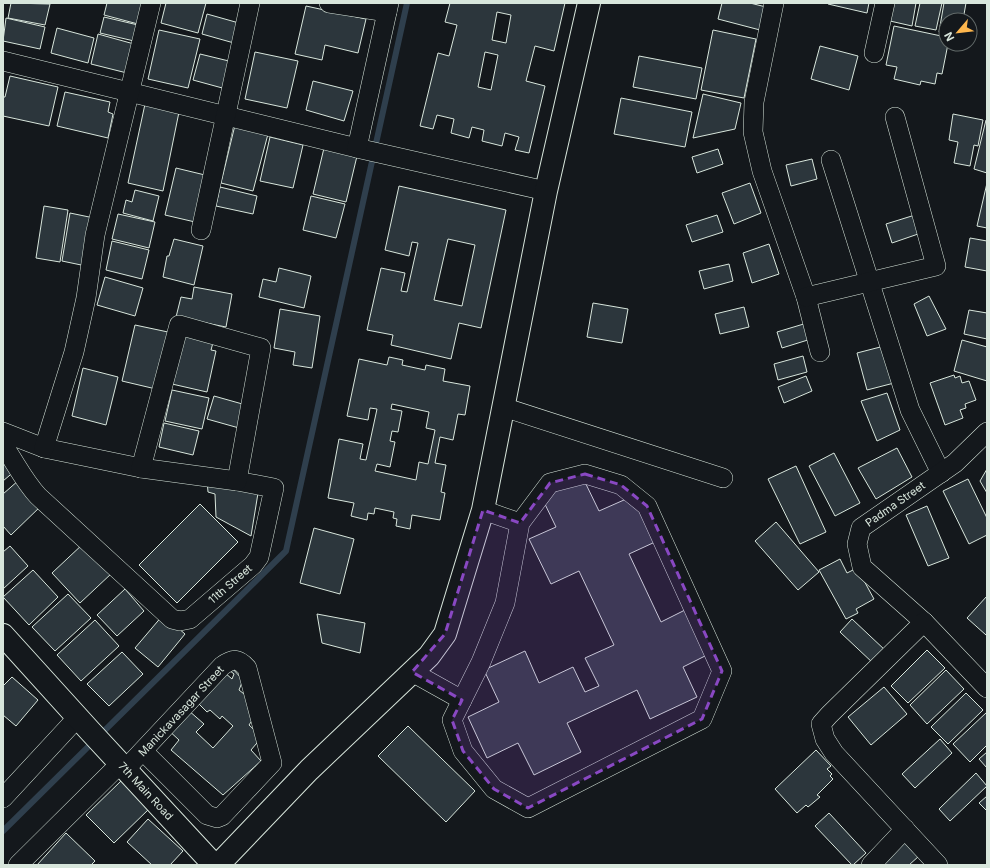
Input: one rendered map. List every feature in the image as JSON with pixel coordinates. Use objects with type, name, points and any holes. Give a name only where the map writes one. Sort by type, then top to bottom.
[{"type":"street","points":[[44,448],[74,352],[86,298],[95,235],[151,3]]},
{"type":"street","points":[[201,230],[250,3]]},
{"type":"street","points":[[329,3],[388,8],[359,149]]},
{"type":"street","points":[[218,865],[309,770],[429,656],[445,634],[483,510],[546,191],[589,3]]},
{"type":"street","points":[[774,3],[754,102],[753,132],[762,171],[806,296],[820,352]]},
{"type":"street","points":[[874,53],[885,3]]},
{"type":"street","points":[[3,61],[359,149],[546,191]]},
{"type":"street","points":[[806,296],[936,266],[895,117]]},
{"type":"street","points":[[831,160],[910,410],[941,473]]},
{"type":"street","points":[[141,468],[179,325],[260,348],[237,481]]},
{"type":"street","points":[[503,407],[723,478]]},
{"type":"street","name":"11th Street","points":[[3,432],[44,448],[141,468],[237,481],[274,488],[259,557],[253,565],[190,619],[180,621],[172,619],[38,496],[29,486],[3,445]]},
{"type":"street","name":"Padma Street","points":[[987,432],[955,463],[861,528],[857,544],[862,567],[924,622],[987,688]]},
{"type":"street","points":[[585,474],[622,484],[647,506],[722,672],[702,719],[528,808],[494,789],[463,751],[452,720],[481,662],[505,603],[520,523],[550,483],[585,474]]},
{"type":"street","points":[[483,510],[520,523]]},
{"type":"street","points":[[924,622],[821,724],[825,739],[834,752],[938,865]]},
{"type":"street","name":"7th Main Road","points":[[3,635],[84,724],[126,760],[214,865]]},
{"type":"street","name":"Manickavasagar Street","points":[[228,661],[240,661],[247,668],[272,763],[222,816],[217,818],[207,815],[126,760],[228,661]]},
{"type":"street","points":[[412,672],[462,700]]},
{"type":"street","points":[[3,798],[84,724]]},
{"type":"street","points":[[18,865],[126,760]]},
{"type":"street","points":[[870,865],[905,829]]},
{"type":"highlighted area","points":[[585,474],[621,485],[647,506],[722,671],[702,719],[528,808],[494,789],[463,751],[452,720],[462,700],[412,672],[445,634],[483,510],[520,523],[550,483]]},
{"type":"building","points":[[11,3],[50,4],[45,25],[8,18]]},
{"type":"building","points":[[107,3],[143,3],[138,24],[104,15]]},
{"type":"building","points":[[166,3],[206,3],[198,33],[161,23]]},
{"type":"building","points":[[450,3],[565,3],[554,51],[535,46],[526,81],[545,86],[529,153],[515,150],[519,137],[505,133],[502,146],[482,141],[484,130],[472,127],[469,138],[451,133],[454,119],[437,115],[433,129],[420,126],[438,53],[449,56],[457,25],[445,22]],"holes":[[[497,12],[511,15],[506,43],[492,40]],[[485,52],[498,55],[491,90],[478,87]]]},
{"type":"building","points":[[722,3],[750,3],[766,7],[760,30],[718,19]]},
{"type":"building","points":[[869,3],[867,13],[828,4]]},
{"type":"building","points":[[894,3],[916,3],[912,26],[890,21]]},
{"type":"building","points":[[920,3],[942,3],[940,12],[938,12],[936,30],[915,26]]},
{"type":"building","points":[[944,3],[966,3],[964,12],[942,12]]},
{"type":"building","points":[[306,6],[366,19],[358,53],[325,45],[322,60],[295,54]]},
{"type":"building","points":[[207,14],[239,23],[234,43],[202,34]]},
{"type":"building","points":[[104,17],[138,25],[134,41],[100,33]]},
{"type":"building","points":[[6,18],[45,27],[40,49],[3,41]]},
{"type":"building","points":[[894,26],[938,35],[938,52],[946,52],[942,74],[937,73],[935,84],[921,81],[920,85],[894,79],[897,67],[886,65]]},
{"type":"building","points":[[57,28],[94,38],[88,63],[51,53]]},
{"type":"building","points":[[159,30],[200,39],[188,88],[148,79]]},
{"type":"building","points":[[713,30],[756,39],[744,98],[701,90]]},
{"type":"building","points":[[98,34],[134,44],[127,73],[91,64]]},
{"type":"building","points":[[820,46],[858,56],[849,90],[811,79]]},
{"type":"building","points":[[255,52],[298,61],[287,108],[245,99]]},
{"type":"building","points":[[200,54],[233,62],[226,89],[193,80]]},
{"type":"building","points":[[639,56],[702,68],[696,99],[633,87]]},
{"type":"building","points":[[10,76],[58,87],[49,126],[3,116],[3,97],[5,97]]},
{"type":"building","points":[[313,81],[353,91],[344,121],[306,110]]},
{"type":"building","points":[[65,92],[110,102],[108,112],[113,114],[108,138],[57,126]]},
{"type":"building","points":[[703,94],[741,103],[735,129],[693,138]]},
{"type":"building","points":[[621,98],[692,112],[685,147],[614,134]]},
{"type":"building","points":[[145,104],[179,112],[163,191],[128,183]]},
{"type":"building","points":[[953,114],[983,120],[978,146],[974,145],[970,166],[954,163],[958,142],[949,140]]},
{"type":"building","points":[[987,120],[987,173],[974,169]]},
{"type":"building","points":[[235,125],[268,134],[253,191],[221,183]]},
{"type":"building","points":[[270,137],[303,145],[293,188],[260,181]]},
{"type":"building","points":[[324,148],[357,156],[346,202],[313,194]]},
{"type":"building","points":[[718,149],[723,164],[697,173],[692,157]]},
{"type":"building","points":[[812,159],[817,179],[791,186],[786,165]]},
{"type":"building","points":[[176,168],[205,175],[195,222],[165,215]]},
{"type":"building","points":[[750,183],[761,213],[734,224],[722,193]]},
{"type":"building","points":[[987,183],[987,228],[977,226]]},
{"type":"building","points":[[399,186],[506,210],[481,328],[459,323],[451,359],[391,345],[393,335],[367,330],[381,268],[405,273],[401,291],[407,292],[418,243],[412,242],[409,256],[385,250]],"holes":[[[448,239],[475,245],[462,306],[434,300]]]},
{"type":"building","points":[[220,187],[257,196],[253,214],[216,206]]},
{"type":"building","points":[[135,190],[159,196],[153,221],[123,213],[126,200],[132,202]]},
{"type":"building","points":[[311,196],[345,204],[336,238],[303,230]]},
{"type":"building","points":[[44,206],[68,210],[60,262],[36,258]]},
{"type":"building","points":[[70,213],[94,218],[86,266],[62,261]]},
{"type":"building","points":[[118,214],[155,222],[149,248],[112,239]]},
{"type":"building","points":[[717,215],[723,232],[692,242],[686,225]]},
{"type":"building","points":[[915,215],[921,233],[892,243],[886,224]]},
{"type":"building","points":[[970,238],[987,241],[987,271],[965,267]]},
{"type":"building","points":[[174,239],[203,246],[194,285],[163,277],[167,256],[169,256]]},
{"type":"building","points":[[112,241],[149,250],[142,279],[106,270]]},
{"type":"building","points":[[769,244],[779,274],[752,283],[743,253]]},
{"type":"building","points":[[729,264],[733,281],[704,289],[699,271]]},
{"type":"building","points":[[279,268],[311,276],[304,308],[259,297],[263,279],[276,282]]},
{"type":"building","points":[[105,277],[143,288],[135,316],[97,305]]},
{"type":"building","points":[[194,287],[232,294],[226,327],[176,317],[181,297],[192,299]]},
{"type":"building","points":[[929,296],[946,329],[927,336],[914,304]]},
{"type":"building","points":[[593,303],[628,309],[622,343],[587,337]]},
{"type":"building","points":[[744,307],[749,327],[720,334],[715,314]]},
{"type":"building","points":[[280,309],[320,316],[312,368],[293,365],[295,352],[274,348]]},
{"type":"building","points":[[969,310],[987,313],[987,339],[964,334]]},
{"type":"building","points":[[807,323],[811,339],[782,348],[777,332]]},
{"type":"building","points":[[135,325],[168,332],[156,389],[122,381]]},
{"type":"building","points":[[183,332],[214,339],[211,350],[216,351],[207,392],[172,384]]},
{"type":"building","points":[[962,340],[987,347],[987,381],[954,371]]},
{"type":"building","points":[[888,345],[898,382],[867,390],[857,353]]},
{"type":"building","points":[[803,356],[807,372],[778,380],[774,364]]},
{"type":"building","points":[[389,357],[403,360],[402,365],[425,370],[426,365],[445,369],[443,381],[470,386],[465,415],[458,414],[453,440],[440,437],[435,463],[446,465],[441,492],[445,493],[440,520],[412,515],[410,529],[396,526],[397,519],[393,518],[394,512],[375,508],[374,514],[368,513],[367,520],[351,516],[354,503],[328,498],[339,439],[363,444],[360,459],[366,460],[377,409],[370,408],[368,420],[347,416],[359,359],[387,365]],"holes":[[[392,404],[429,412],[426,428],[435,430],[428,464],[419,462],[416,480],[375,471],[377,464],[390,467],[395,442],[390,441],[392,431],[398,432],[402,411],[391,409]]]},
{"type":"building","points":[[83,368],[118,377],[106,425],[72,416]]},
{"type":"building","points":[[954,375],[955,378],[960,376],[962,383],[969,381],[976,400],[965,404],[966,408],[960,410],[963,418],[945,425],[930,383]]},
{"type":"building","points":[[806,376],[812,391],[784,403],[778,387]]},
{"type":"building","points":[[172,390],[209,398],[202,429],[165,421]]},
{"type":"building","points":[[887,393],[900,430],[877,441],[861,401]]},
{"type":"building","points":[[214,396],[246,405],[239,428],[207,419]]},
{"type":"building","points":[[164,423],[199,431],[193,455],[159,447]]},
{"type":"building","points":[[897,448],[912,477],[876,499],[858,468]]},
{"type":"building","points":[[834,453],[860,503],[835,516],[809,466]]},
{"type":"building","points":[[3,456],[16,470],[3,481]]},
{"type":"building","points":[[796,466],[826,532],[800,544],[768,479]]},
{"type":"building","points":[[987,469],[987,493],[980,481]]},
{"type":"building","points":[[583,478],[599,511],[633,496],[655,542],[629,554],[661,622],[687,609],[709,654],[683,667],[697,697],[650,719],[637,690],[567,723],[581,752],[534,775],[518,743],[487,758],[468,717],[499,702],[484,670],[525,651],[539,683],[573,667],[585,692],[599,686],[585,658],[614,645],[579,571],[551,584],[529,539],[556,527],[542,498]]},
{"type":"building","points":[[968,479],[987,518],[987,535],[969,544],[943,491]]},
{"type":"building","points":[[19,480],[42,505],[11,535],[3,526],[3,494]]},
{"type":"building","points":[[207,480],[259,487],[251,536],[216,517],[215,494],[208,492]]},
{"type":"building","points":[[200,504],[238,542],[177,603],[139,565]]},
{"type":"building","points":[[927,506],[949,558],[928,566],[906,515]]},
{"type":"building","points":[[776,522],[819,572],[798,590],[755,541]]},
{"type":"building","points":[[314,528],[354,539],[340,594],[300,583]]},
{"type":"building","points":[[84,543],[112,573],[80,603],[52,573]]},
{"type":"building","points":[[10,546],[28,566],[3,589],[3,552]]},
{"type":"building","points":[[840,559],[847,573],[857,568],[874,599],[856,609],[858,613],[846,619],[819,570]]},
{"type":"building","points":[[33,570],[58,597],[29,625],[3,597]]},
{"type":"building","points":[[125,589],[144,611],[117,636],[97,615]]},
{"type":"building","points":[[68,594],[91,618],[55,651],[32,627]]},
{"type":"building","points":[[987,596],[987,635],[986,635],[967,618]]},
{"type":"building","points":[[317,614],[365,623],[360,653],[322,643]]},
{"type":"building","points":[[163,615],[185,634],[158,667],[135,648]]},
{"type":"building","points":[[852,619],[886,651],[874,664],[840,632]]},
{"type":"building","points":[[95,620],[119,646],[81,681],[57,655]]},
{"type":"building","points":[[927,650],[945,668],[908,703],[891,686]]},
{"type":"building","points":[[122,652],[143,674],[109,706],[87,684]]},
{"type":"building","points":[[232,668],[243,680],[239,690],[253,701],[248,709],[255,716],[249,725],[262,737],[251,750],[261,761],[223,795],[171,750],[179,740],[166,728],[188,710],[204,724],[196,732],[213,748],[233,726],[222,716],[220,719],[210,710],[207,712],[196,701],[224,672],[232,679],[234,674],[229,670]]},
{"type":"building","points":[[946,670],[964,689],[927,724],[910,705]]},
{"type":"building","points":[[12,677],[38,700],[16,726],[3,715],[3,686]]},
{"type":"building","points":[[884,687],[907,714],[871,745],[848,717]]},
{"type":"building","points":[[966,693],[983,710],[948,744],[931,727]]},
{"type":"building","points":[[987,712],[987,745],[970,762],[953,744]]},
{"type":"building","points":[[408,726],[475,791],[446,822],[378,756]]},
{"type":"building","points":[[940,739],[952,753],[915,788],[902,774]]},
{"type":"building","points":[[816,750],[831,766],[827,769],[832,774],[830,776],[833,779],[817,795],[820,797],[808,807],[806,805],[797,813],[775,789]]},
{"type":"building","points":[[987,752],[987,768],[979,759]]},
{"type":"building","points":[[976,773],[987,786],[950,821],[939,809]]},
{"type":"building","points":[[122,780],[150,808],[114,843],[86,815]]},
{"type":"building","points":[[987,796],[987,811],[979,803]]},
{"type":"building","points":[[829,813],[866,853],[853,865],[815,826]]},
{"type":"building","points":[[148,819],[183,851],[170,865],[152,865],[127,842]]},
{"type":"building","points":[[66,833],[95,861],[91,865],[37,865]]},
{"type":"building","points":[[905,842],[919,856],[909,865],[882,865]]},
{"type":"waterway","points":[[3,831],[286,551],[407,3]]}]
